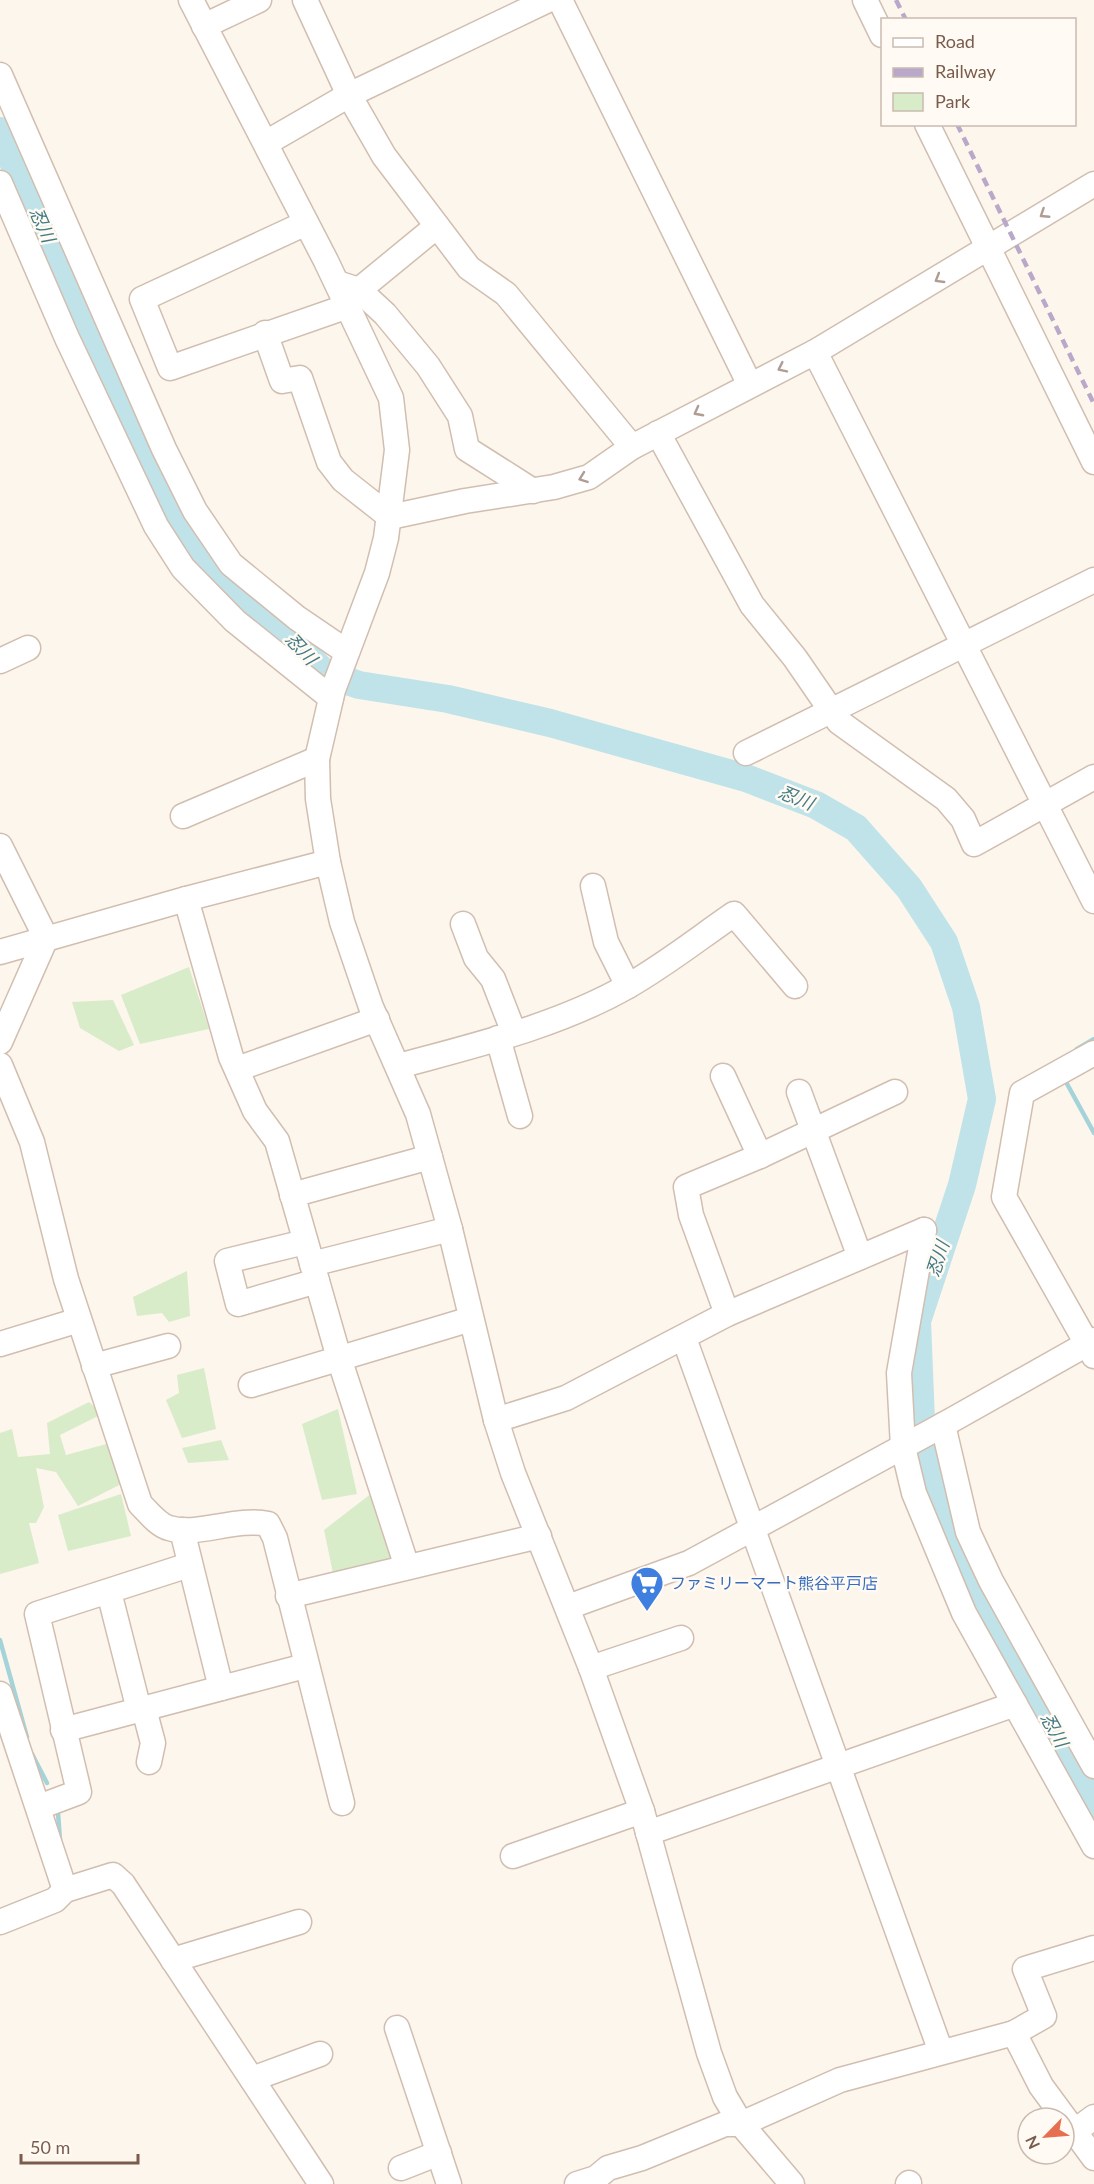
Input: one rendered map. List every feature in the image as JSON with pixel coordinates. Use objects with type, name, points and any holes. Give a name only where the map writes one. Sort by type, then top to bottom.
[{"type":"street","points":[[191,0],[306,223],[348,293],[391,398],[397,450],[390,517],[376,573],[338,677],[317,759],[318,799],[328,862],[342,922],[377,1019],[418,1114],[450,1228],[496,1420],[513,1473],[591,1668],[645,1822],[709,2053],[725,2097],[741,2124],[792,2184]]},
{"type":"street","points":[[204,26],[259,0]]},
{"type":"street","points":[[305,0],[349,95],[384,156],[469,268],[506,294],[632,447]]},
{"type":"street","points":[[266,143],[349,95],[548,0]]},
{"type":"street","points":[[560,0],[750,385]]},
{"type":"street","points":[[865,0],[881,33]]},
{"type":"street","points":[[0,75],[164,449],[195,511],[231,564],[297,618],[338,677]]},
{"type":"street","points":[[928,126],[1094,462]]},
{"type":"street","points":[[0,183],[67,338],[156,526],[183,568],[235,621],[338,677]]},
{"type":"street","points":[[390,517],[465,501],[533,491],[589,477],[632,447],[815,352],[1094,184]]},
{"type":"street","points":[[306,223],[142,299],[170,368],[265,333],[348,293],[437,226]]},
{"type":"street","points":[[348,293],[385,314],[428,366],[460,416],[467,449],[533,491]]},
{"type":"street","points":[[265,333],[282,381],[300,378],[329,462],[344,480],[390,517]]},
{"type":"street","points":[[815,352],[1094,901]]},
{"type":"street","points":[[658,433],[752,605],[795,658],[839,722],[946,799],[963,819],[974,844],[1094,777]]},
{"type":"street","points":[[747,753],[1094,580]]},
{"type":"street","points":[[0,661],[28,648]]},
{"type":"street","points":[[183,816],[317,759]]},
{"type":"street","points":[[0,846],[46,938]]},
{"type":"street","points":[[0,952],[186,899],[328,862]]},
{"type":"street","points":[[593,886],[606,942],[628,986]]},
{"type":"street","points":[[186,899],[211,990],[237,1069],[255,1111],[277,1141],[339,1358],[406,1567]]},
{"type":"street","points":[[399,1066],[506,1036],[581,1010],[628,986],[734,914],[795,986]]},
{"type":"street","points":[[463,924],[477,958],[493,979],[520,1116]]},
{"type":"street","points":[[0,1042],[46,938]]},
{"type":"street","points":[[237,1069],[377,1019]]},
{"type":"street","points":[[568,1607],[689,1563],[1092,1347],[1005,1197],[1022,1093],[1094,1053]]},
{"type":"street","points":[[0,1065],[32,1142],[79,1320],[140,1504],[167,1528],[182,1530],[253,1521],[268,1524],[275,1538],[305,1666],[342,1803]]},
{"type":"street","points":[[723,1076],[760,1156]]},
{"type":"street","points":[[799,1092],[860,1257]]},
{"type":"street","points":[[727,1314],[692,1215],[686,1187],[760,1156],[895,1092]]},
{"type":"street","points":[[292,1195],[430,1157]]},
{"type":"street","points":[[311,1262],[450,1228]]},
{"type":"street","points":[[496,1420],[566,1398],[727,1314],[924,1230],[899,1373],[906,1445],[914,1493],[964,1613],[1094,1846]]},
{"type":"street","points":[[251,1385],[471,1319]]},
{"type":"street","points":[[0,1344],[79,1320]]},
{"type":"street","points":[[684,1338],[941,2052]]},
{"type":"street","points":[[94,1366],[168,1347]]},
{"type":"street","points":[[940,1427],[968,1532],[991,1581],[1094,1766]]},
{"type":"street","points":[[182,1530],[221,1688]]},
{"type":"street","points":[[288,1596],[538,1536]]},
{"type":"street","points":[[39,1808],[79,1792],[37,1614],[189,1565]]},
{"type":"street","points":[[109,1592],[141,1709],[153,1743],[149,1762]]},
{"type":"street","points":[[591,1668],[681,1638]]},
{"type":"street","points":[[63,1730],[305,1666]]},
{"type":"street","points":[[0,1694],[64,1890]]},
{"type":"street","points":[[513,1856],[840,1768],[1015,1704]]},
{"type":"street","points":[[0,1922],[55,1900],[64,1890],[113,1875],[123,1884],[321,2184]]},
{"type":"street","points":[[173,1960],[299,1922]]},
{"type":"street","points":[[578,2184],[596,2178],[608,2168],[642,2158],[725,2124],[741,2124],[840,2080],[1014,2033],[1044,2016],[1025,1969],[1094,1947]]},
{"type":"street","points":[[397,2028],[449,2184]]},
{"type":"street","points":[[1014,2033],[1041,2086],[1084,2124],[1094,2158]]},
{"type":"street","points":[[252,2079],[320,2054]]},
{"type":"street","points":[[401,2168],[439,2153]]},
{"type":"green space","points":[[189,967],[209,1029],[140,1044],[121,995]]},
{"type":"green space","points":[[113,1000],[134,1045],[119,1051],[80,1028],[72,1002]]},
{"type":"green space","points":[[187,1271],[190,1316],[169,1322],[162,1313],[137,1316],[133,1297]]},
{"type":"green space","points":[[204,1368],[216,1429],[182,1438],[166,1400],[179,1393],[177,1375]]},
{"type":"green space","points":[[89,1402],[102,1414],[60,1435],[66,1455],[110,1443],[131,1479],[78,1506],[56,1472],[36,1468],[44,1507],[36,1523],[29,1523],[39,1563],[0,1574],[0,1433],[12,1429],[18,1457],[50,1454],[47,1423]]},
{"type":"green space","points":[[338,1409],[357,1494],[322,1500],[302,1424]]},
{"type":"green space","points":[[221,1440],[229,1460],[188,1463],[182,1448]]},
{"type":"green space","points":[[372,1493],[394,1560],[333,1573],[324,1530]]},
{"type":"green space","points":[[121,1494],[131,1536],[68,1551],[58,1515]]},
{"type":"waterway","name":"忍川","points":[[0,131],[37,218],[105,365],[192,538],[228,581],[279,625],[324,673],[359,685],[448,699],[550,723],[746,778],[816,805],[856,828],[909,888],[944,942],[966,1007],[982,1099],[962,1185],[917,1321],[921,1421],[939,1493],[962,1562],[1011,1656],[1094,1804]]},
{"type":"waterway","points":[[1077,1049],[1094,1039]]},
{"type":"waterway","points":[[1066,1082],[1094,1133]]},
{"type":"waterway","points":[[0,1640],[27,1737]]},
{"type":"waterway","points":[[32,1754],[47,1783]]},
{"type":"waterway","points":[[58,1813],[60,1840]]},
{"type":"railway","points":[[896,0],[905,18]]},
{"type":"railway","points":[[958,126],[1094,404]]},
{"type":"place","name":"ファミリーマート熊谷平戸店","points":[[647,1612]]}]
